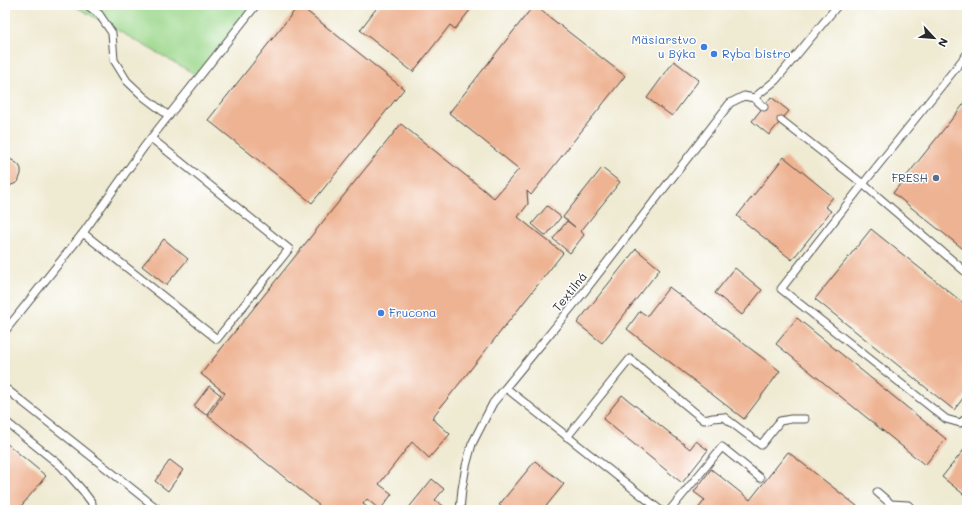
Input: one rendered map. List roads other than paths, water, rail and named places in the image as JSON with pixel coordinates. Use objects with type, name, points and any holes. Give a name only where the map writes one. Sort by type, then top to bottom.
[{"type":"lane","points":[[87,5],[99,14],[112,33],[114,60],[127,81],[168,116]]},
{"type":"lane","points":[[5,331],[83,233],[144,147],[256,5]]},
{"type":"lane","points":[[764,107],[754,98],[776,80],[838,5]]},
{"type":"lane","points":[[967,54],[781,289],[946,419],[960,423],[967,418]]},
{"type":"lane","name":"Textilná","points":[[460,510],[464,474],[472,444],[493,403],[584,292],[730,103],[744,96],[754,98]]},
{"type":"lane","points":[[780,120],[863,184],[967,273]]},
{"type":"lane","points":[[83,233],[217,339],[289,249],[151,138]]},
{"type":"lane","points":[[567,437],[630,359],[704,420],[724,417],[761,445],[780,421],[805,419]]},
{"type":"lane","points":[[5,388],[159,510]]},
{"type":"lane","points":[[506,388],[660,510]]},
{"type":"lane","points":[[5,421],[61,466],[92,503],[92,510]]},
{"type":"lane","points":[[670,510],[722,447],[760,478]]},
{"type":"lane","points":[[877,492],[891,504],[908,505],[914,510]]},
{"type":"place","name":"Mäsiarstvo u Býka","points":[[704,47]]},
{"type":"place","name":"Ryba bistro","points":[[714,54]]},
{"type":"place","name":"FRESH","points":[[936,178]]},
{"type":"place","name":"Frucona","points":[[381,313]]}]
